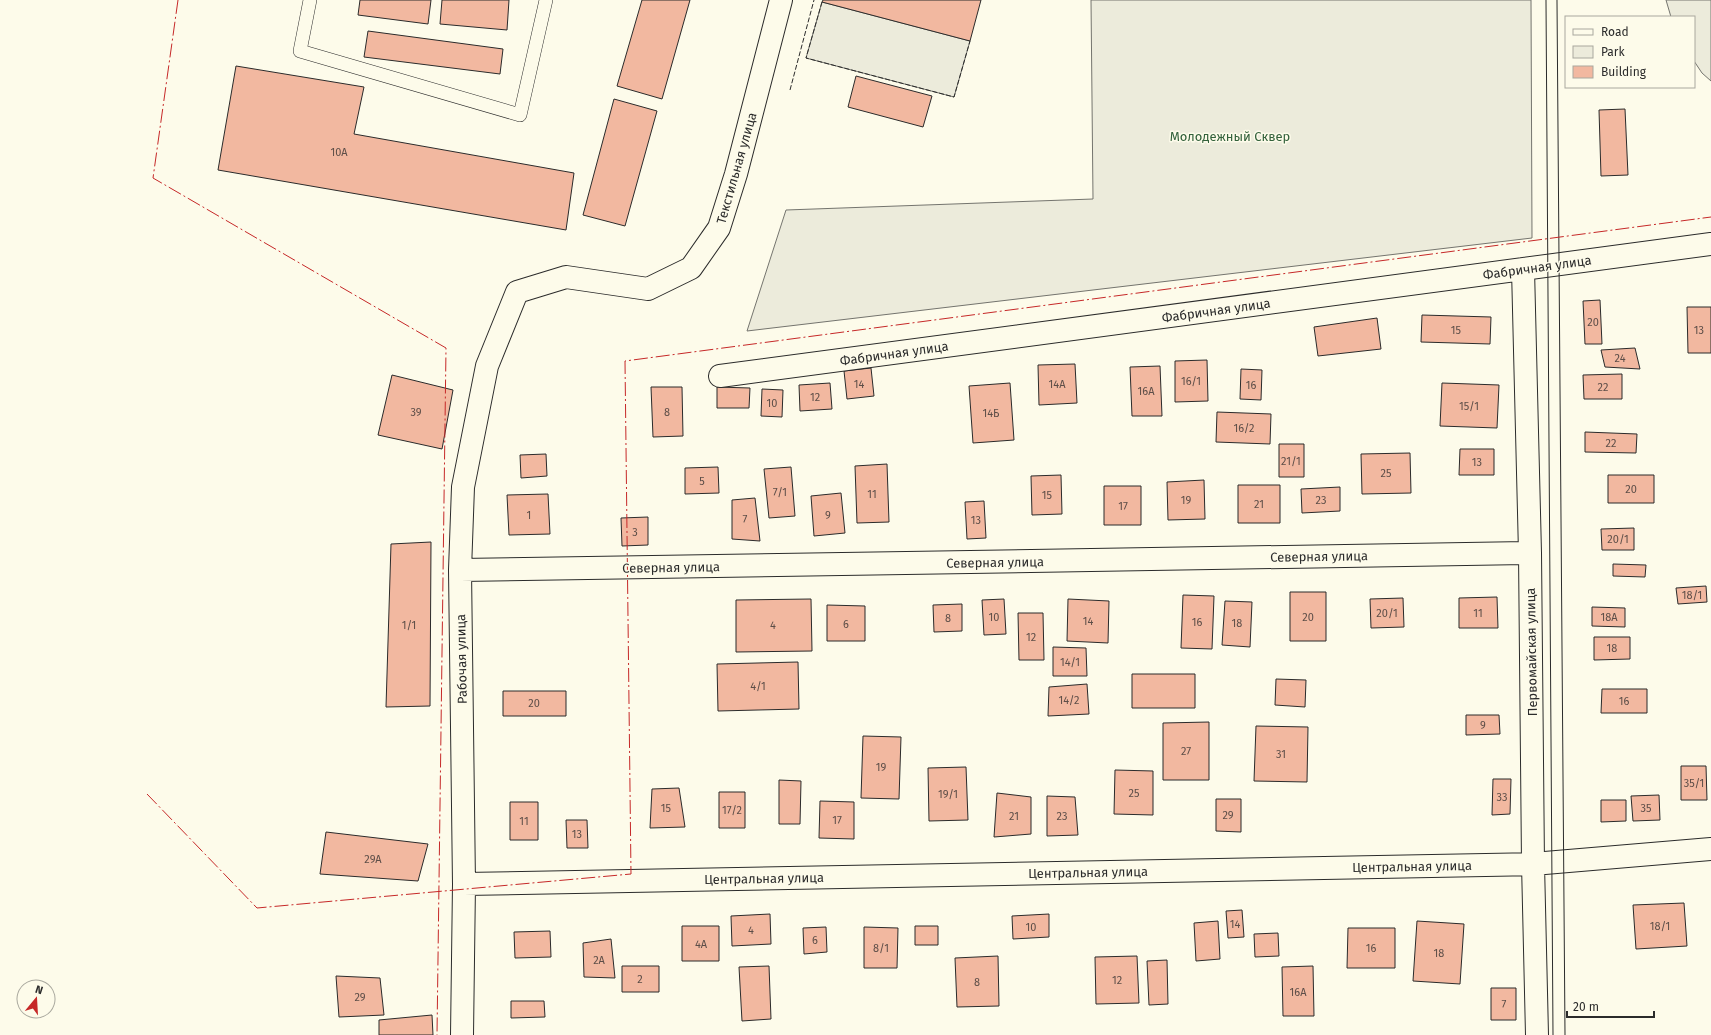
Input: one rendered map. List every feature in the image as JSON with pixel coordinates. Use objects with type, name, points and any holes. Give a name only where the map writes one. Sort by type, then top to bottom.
[{"type":"street","name":"Текстильная улица","points":[[517,292],[566,277],[648,289],[691,268],[719,228],[736,174],[781,0]]},
{"type":"street","name":"Фабричная улица","points":[[720,376],[1711,244]]},
{"type":"street","name":"Первомайская улица","points":[[1523,269],[1530,553],[1533,864],[1537,1035]]},
{"type":"street","name":"Рабочая улица","points":[[462,1035],[464,884],[460,570],[463,487],[487,366],[517,292]]},
{"type":"street","name":"Северная улица","points":[[460,570],[1530,553]]},
{"type":"street","name":"Центральная улица","points":[[464,884],[1533,864],[1711,849]]},
{"type":"lane","points":[[310,0],[300,51],[520,115],[546,0]]},
{"type":"green space","name":"Молодежный Сквер","points":[[1091,0],[1531,0],[1532,238],[747,331],[786,210],[1093,199]]},
{"type":"green space","points":[[1666,0],[1711,0],[1711,81],[1702,73],[1695,62],[1695,16],[1671,16]]},
{"type":"green space","points":[[822,2],[970,41],[954,97],[806,58]]},
{"type":"building","points":[[360,0],[431,0],[428,24],[358,15]]},
{"type":"building","points":[[442,0],[509,0],[507,30],[440,24]]},
{"type":"building","points":[[642,0],[690,0],[662,99],[617,86]]},
{"type":"building","points":[[823,0],[981,0],[970,41],[822,2]]},
{"type":"building","points":[[368,31],[503,49],[500,74],[364,57]]},
{"type":"building","points":[[236,66],[364,87],[354,134],[574,173],[566,230],[218,170]]},
{"type":"building","points":[[856,76],[932,96],[923,127],[848,107]]},
{"type":"building","points":[[614,99],[657,111],[625,226],[583,215]]},
{"type":"building","points":[[1625,109],[1628,175],[1601,176],[1599,110]]},
{"type":"building","points":[[1600,300],[1602,344],[1585,344],[1583,301]]},
{"type":"building","points":[[1687,307],[1711,307],[1711,353],[1688,353]]},
{"type":"building","points":[[1422,315],[1491,317],[1490,344],[1421,342]]},
{"type":"building","points":[[1377,318],[1381,349],[1318,356],[1314,327]]},
{"type":"building","points":[[1635,348],[1640,369],[1605,367],[1601,350]]},
{"type":"building","points":[[1207,360],[1208,401],[1175,402],[1175,361]]},
{"type":"building","points":[[1075,364],[1077,403],[1039,405],[1038,365]]},
{"type":"building","points":[[1160,366],[1162,416],[1132,416],[1130,367]]},
{"type":"building","points":[[871,368],[874,396],[847,399],[844,371]]},
{"type":"building","points":[[1241,369],[1262,370],[1261,400],[1240,399]]},
{"type":"building","points":[[1622,374],[1622,399],[1584,399],[1583,375]]},
{"type":"building","points":[[392,375],[453,390],[442,449],[378,435]]},
{"type":"building","points":[[830,383],[832,409],[800,411],[799,385]]},
{"type":"building","points":[[1010,383],[1014,440],[973,443],[969,386]]},
{"type":"building","points":[[1442,383],[1499,385],[1497,428],[1440,426]]},
{"type":"building","points":[[651,387],[682,387],[683,436],[653,437]]},
{"type":"building","points":[[717,387],[750,388],[749,408],[717,408]]},
{"type":"building","points":[[762,389],[783,390],[782,417],[761,416]]},
{"type":"building","points":[[1217,412],[1271,414],[1270,444],[1216,442]]},
{"type":"building","points":[[1585,432],[1637,434],[1636,453],[1585,452]]},
{"type":"building","points":[[1279,444],[1304,444],[1304,477],[1279,477]]},
{"type":"building","points":[[1460,449],[1494,449],[1494,475],[1459,475]]},
{"type":"building","points":[[1410,453],[1411,493],[1362,494],[1361,454]]},
{"type":"building","points":[[546,454],[547,476],[521,478],[520,455]]},
{"type":"building","points":[[887,464],[889,522],[857,523],[855,466]]},
{"type":"building","points":[[718,467],[719,493],[685,494],[685,468]]},
{"type":"building","points":[[791,467],[795,516],[769,518],[764,469]]},
{"type":"building","points":[[1061,475],[1062,514],[1032,515],[1031,476]]},
{"type":"building","points":[[1608,475],[1654,475],[1654,503],[1608,503]]},
{"type":"building","points":[[1204,480],[1205,519],[1168,520],[1167,482]]},
{"type":"building","points":[[1238,485],[1280,485],[1280,523],[1238,523]]},
{"type":"building","points":[[1104,486],[1141,486],[1141,525],[1104,525]]},
{"type":"building","points":[[1340,487],[1340,511],[1302,513],[1301,489]]},
{"type":"building","points":[[841,493],[845,533],[814,536],[811,496]]},
{"type":"building","points":[[548,494],[550,534],[509,535],[507,495]]},
{"type":"building","points":[[755,498],[760,541],[732,539],[732,500]]},
{"type":"building","points":[[984,501],[986,538],[967,539],[965,502]]},
{"type":"building","points":[[648,517],[648,545],[622,546],[621,518]]},
{"type":"building","points":[[1634,528],[1634,550],[1602,550],[1601,529]]},
{"type":"building","points":[[431,542],[430,706],[386,707],[391,544]]},
{"type":"building","points":[[1613,564],[1646,565],[1645,577],[1613,576]]},
{"type":"building","points":[[1706,586],[1707,602],[1678,604],[1676,588]]},
{"type":"building","points":[[1290,592],[1326,592],[1326,641],[1290,641]]},
{"type":"building","points":[[1183,595],[1214,596],[1212,649],[1181,648]]},
{"type":"building","points":[[1497,597],[1498,628],[1459,628],[1459,598]]},
{"type":"building","points":[[1403,598],[1404,627],[1371,628],[1370,599]]},
{"type":"building","points":[[811,599],[812,651],[736,652],[736,600]]},
{"type":"building","points":[[1004,599],[1006,634],[984,635],[982,600]]},
{"type":"building","points":[[1068,599],[1109,601],[1108,643],[1067,641]]},
{"type":"building","points":[[1225,601],[1252,602],[1250,647],[1222,645]]},
{"type":"building","points":[[962,604],[962,631],[934,632],[933,605]]},
{"type":"building","points":[[827,605],[865,606],[865,641],[827,641]]},
{"type":"building","points":[[1592,607],[1625,608],[1625,627],[1592,626]]},
{"type":"building","points":[[1018,613],[1043,613],[1044,660],[1019,660]]},
{"type":"building","points":[[1594,637],[1630,637],[1630,659],[1594,660]]},
{"type":"building","points":[[1053,647],[1086,648],[1087,676],[1053,676]]},
{"type":"building","points":[[798,662],[799,709],[718,711],[717,664]]},
{"type":"building","points":[[1132,674],[1195,674],[1195,708],[1132,708]]},
{"type":"building","points":[[1276,679],[1306,680],[1305,707],[1275,705]]},
{"type":"building","points":[[1087,684],[1089,714],[1048,716],[1049,687]]},
{"type":"building","points":[[1602,689],[1647,689],[1647,713],[1601,713]]},
{"type":"building","points":[[503,691],[566,691],[566,716],[503,716]]},
{"type":"building","points":[[1466,715],[1499,715],[1500,734],[1466,735]]},
{"type":"building","points":[[1209,722],[1209,780],[1163,780],[1163,723]]},
{"type":"building","points":[[1256,726],[1308,727],[1307,782],[1254,781]]},
{"type":"building","points":[[863,736],[901,737],[899,799],[861,798]]},
{"type":"building","points":[[1681,766],[1706,766],[1707,800],[1681,800]]},
{"type":"building","points":[[966,767],[968,820],[929,821],[928,768]]},
{"type":"building","points":[[1115,770],[1153,771],[1153,815],[1114,814]]},
{"type":"building","points":[[1493,779],[1511,779],[1510,814],[1492,815]]},
{"type":"building","points":[[779,780],[801,781],[800,824],[779,824]]},
{"type":"building","points":[[679,788],[685,827],[650,828],[652,789]]},
{"type":"building","points":[[719,792],[745,792],[745,828],[719,828]]},
{"type":"building","points":[[997,793],[1031,797],[1031,834],[994,837]]},
{"type":"building","points":[[1659,795],[1660,820],[1633,821],[1631,796]]},
{"type":"building","points":[[1047,796],[1075,797],[1078,835],[1047,836]]},
{"type":"building","points":[[1216,799],[1241,799],[1241,832],[1216,831]]},
{"type":"building","points":[[1601,800],[1626,800],[1626,821],[1601,822]]},
{"type":"building","points":[[820,801],[854,802],[854,839],[819,838]]},
{"type":"building","points":[[510,802],[538,802],[538,840],[510,840]]},
{"type":"building","points":[[566,820],[587,820],[588,848],[567,848]]},
{"type":"building","points":[[326,832],[428,844],[418,881],[320,874]]},
{"type":"building","points":[[1684,903],[1687,946],[1636,949],[1633,905]]},
{"type":"building","points":[[1242,910],[1244,937],[1228,938],[1226,911]]},
{"type":"building","points":[[770,914],[771,944],[732,946],[731,916]]},
{"type":"building","points":[[1049,914],[1049,937],[1013,939],[1012,916]]},
{"type":"building","points":[[1218,921],[1220,959],[1196,961],[1194,923]]},
{"type":"building","points":[[1417,921],[1464,924],[1460,984],[1413,981]]},
{"type":"building","points":[[682,926],[719,926],[719,961],[682,961]]},
{"type":"building","points":[[915,926],[938,926],[938,945],[915,945]]},
{"type":"building","points":[[826,927],[827,952],[804,954],[803,928]]},
{"type":"building","points":[[864,927],[898,928],[897,968],[864,968]]},
{"type":"building","points":[[1348,928],[1395,928],[1395,968],[1347,968]]},
{"type":"building","points":[[550,931],[551,957],[515,958],[514,932]]},
{"type":"building","points":[[1278,933],[1279,956],[1255,957],[1254,934]]},
{"type":"building","points":[[611,939],[615,978],[584,977],[583,943]]},
{"type":"building","points":[[998,956],[999,1006],[957,1007],[955,958]]},
{"type":"building","points":[[1137,956],[1139,1003],[1096,1004],[1095,957]]},
{"type":"building","points":[[1167,960],[1168,1004],[1149,1005],[1147,961]]},
{"type":"building","points":[[622,966],[659,966],[659,992],[622,992]]},
{"type":"building","points":[[769,966],[771,1019],[742,1021],[739,967]]},
{"type":"building","points":[[1313,966],[1314,1016],[1283,1016],[1282,967]]},
{"type":"building","points":[[336,976],[380,978],[384,1015],[339,1017]]},
{"type":"building","points":[[1491,988],[1516,988],[1516,1020],[1491,1020]]},
{"type":"building","points":[[511,1001],[544,1001],[545,1017],[511,1018]]},
{"type":"building","points":[[432,1015],[433,1035],[379,1035],[379,1020]]},
{"type":"tram line","points":[[1546,0],[1553,1035]]},
{"type":"tram line","points":[[1557,0],[1565,1035]]},
{"type":"fence","points":[[790,90],[814,0]]},
{"type":"fence","points":[[822,2],[806,58],[954,97],[970,41]]},
{"type":"power","points":[[178,0],[153,178],[446,348],[437,1035]]},
{"type":"power","points":[[147,794],[257,908],[631,874],[625,361],[1711,217]]}]
